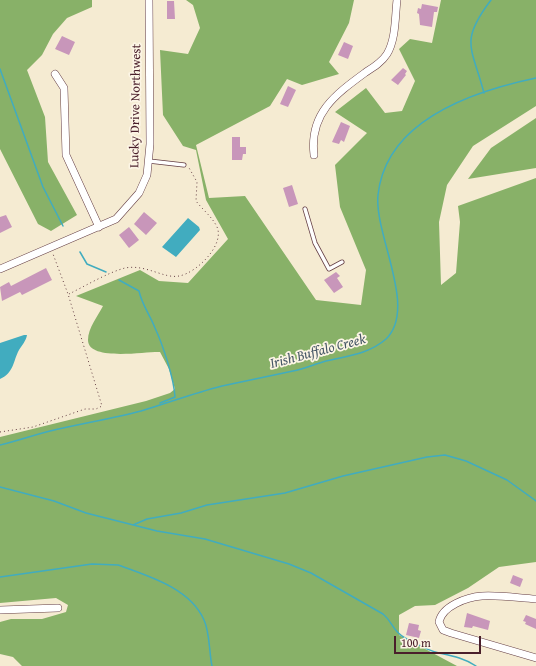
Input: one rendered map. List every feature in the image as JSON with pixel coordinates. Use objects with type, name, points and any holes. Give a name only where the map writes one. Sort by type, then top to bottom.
[{"type":"street","name":"Lucky Drive Northwest","points":[[1,268],[116,219],[139,193],[147,175],[149,161],[148,0]]},
{"type":"street","points":[[314,155],[316,129],[326,106],[342,89],[383,60],[387,53],[392,35],[397,0]]},
{"type":"street","points":[[55,74],[64,88],[66,155],[99,227]]},
{"type":"street","points":[[536,599],[482,596],[454,605],[440,616],[439,622],[443,630],[451,633],[536,658]]},
{"type":"street","points":[[0,610],[58,608]]},
{"type":"lane","points":[[149,161],[184,165]]},
{"type":"lane","points":[[305,209],[315,243],[329,269],[342,262]]},
{"type":"path","points":[[68,294],[128,268],[141,267],[178,277],[193,270],[212,252],[219,237],[217,225],[196,201],[197,182],[190,167],[184,165]]},
{"type":"path","points":[[0,432],[33,427],[85,409],[96,409],[102,406],[68,294],[53,254]]},
{"type":"green space","points":[[0,0],[92,0],[92,7],[67,18],[53,34],[42,55],[27,70],[45,117],[48,162],[77,215],[51,231],[38,224],[0,149]]},
{"type":"green space","points":[[186,0],[354,0],[349,23],[329,62],[339,74],[302,85],[287,79],[270,106],[196,145],[209,198],[245,196],[316,300],[361,305],[366,270],[340,207],[335,165],[367,133],[335,112],[366,88],[385,113],[402,111],[415,81],[399,49],[410,39],[432,43],[441,0],[536,0],[536,106],[473,146],[447,185],[439,222],[441,285],[456,273],[460,222],[458,206],[536,178],[536,562],[499,567],[468,588],[435,605],[415,606],[399,615],[399,635],[457,666],[22,666],[13,657],[0,654],[0,622],[11,619],[42,619],[66,612],[68,605],[56,598],[0,603],[0,437],[146,401],[170,393],[175,389],[169,369],[160,352],[119,354],[97,351],[91,347],[88,336],[103,306],[76,296],[140,270],[159,281],[188,283],[228,239],[206,200],[196,150],[183,146],[163,115],[160,50],[188,54],[200,28],[193,5]]},
{"type":"green space","points":[[536,118],[536,168],[468,179],[491,148]]},
{"type":"water","points":[[188,218],[199,227],[200,230],[176,257],[162,247]]},
{"type":"water","points":[[27,335],[26,339],[19,350],[11,370],[0,379],[0,343]]},
{"type":"building","points":[[167,1],[174,1],[175,19],[167,19]]},
{"type":"building","points":[[422,4],[438,7],[437,12],[434,12],[432,27],[420,25],[419,14],[417,13],[418,8],[421,9]]},
{"type":"building","points":[[62,36],[75,42],[69,55],[55,49]]},
{"type":"building","points":[[344,42],[353,46],[348,59],[338,55]]},
{"type":"building","points":[[403,68],[407,71],[405,74],[406,75],[398,85],[391,80]]},
{"type":"building","points":[[288,86],[296,90],[288,107],[280,104]]},
{"type":"building","points":[[341,122],[350,126],[344,142],[341,140],[339,144],[332,142]]},
{"type":"building","points":[[232,137],[240,137],[240,147],[246,147],[246,154],[243,154],[242,160],[232,160]]},
{"type":"building","points":[[292,185],[298,204],[289,207],[283,188]]},
{"type":"building","points":[[144,212],[157,223],[146,235],[134,224]]},
{"type":"building","points":[[6,215],[12,227],[0,233],[0,217]]},
{"type":"building","points":[[129,227],[139,240],[129,248],[119,235]]},
{"type":"building","points":[[46,268],[52,280],[22,295],[20,292],[2,301],[0,287],[9,282],[11,286]]},
{"type":"building","points":[[336,272],[340,276],[337,278],[343,287],[334,293],[324,280]]},
{"type":"building","points":[[513,575],[523,579],[520,587],[510,583]]},
{"type":"building","points":[[467,613],[490,621],[488,630],[473,626],[472,628],[464,627]]},
{"type":"building","points":[[526,615],[536,619],[536,629],[525,624],[526,622],[523,621]]},
{"type":"building","points":[[409,623],[419,625],[418,630],[421,631],[419,638],[406,635]]},
{"type":"waterway","points":[[484,93],[471,45],[475,26],[491,0]]},
{"type":"waterway","points":[[0,69],[43,187],[63,226]]},
{"type":"waterway","name":"Irish Buffalo Creek","points":[[0,445],[55,430],[141,411],[222,386],[297,370],[326,361],[358,354],[379,344],[386,339],[395,326],[398,309],[392,270],[382,230],[378,195],[385,169],[397,147],[415,128],[437,113],[461,101],[486,91],[536,78]]},
{"type":"waterway","points":[[80,252],[87,264],[106,272]]},
{"type":"waterway","points":[[119,280],[139,291],[165,353],[173,381],[175,397],[160,403]]},
{"type":"waterway","points":[[133,525],[147,519],[181,513],[207,505],[285,493],[343,476],[427,457],[445,455],[466,461],[507,480],[536,501]]},
{"type":"waterway","points":[[0,487],[54,501],[86,513],[157,531],[205,539],[289,564],[311,573],[383,614],[397,632],[405,638],[430,651],[458,658],[476,666]]},
{"type":"waterway","points":[[0,577],[92,564],[118,565],[155,579],[179,591],[198,609],[206,625],[212,666]]}]
